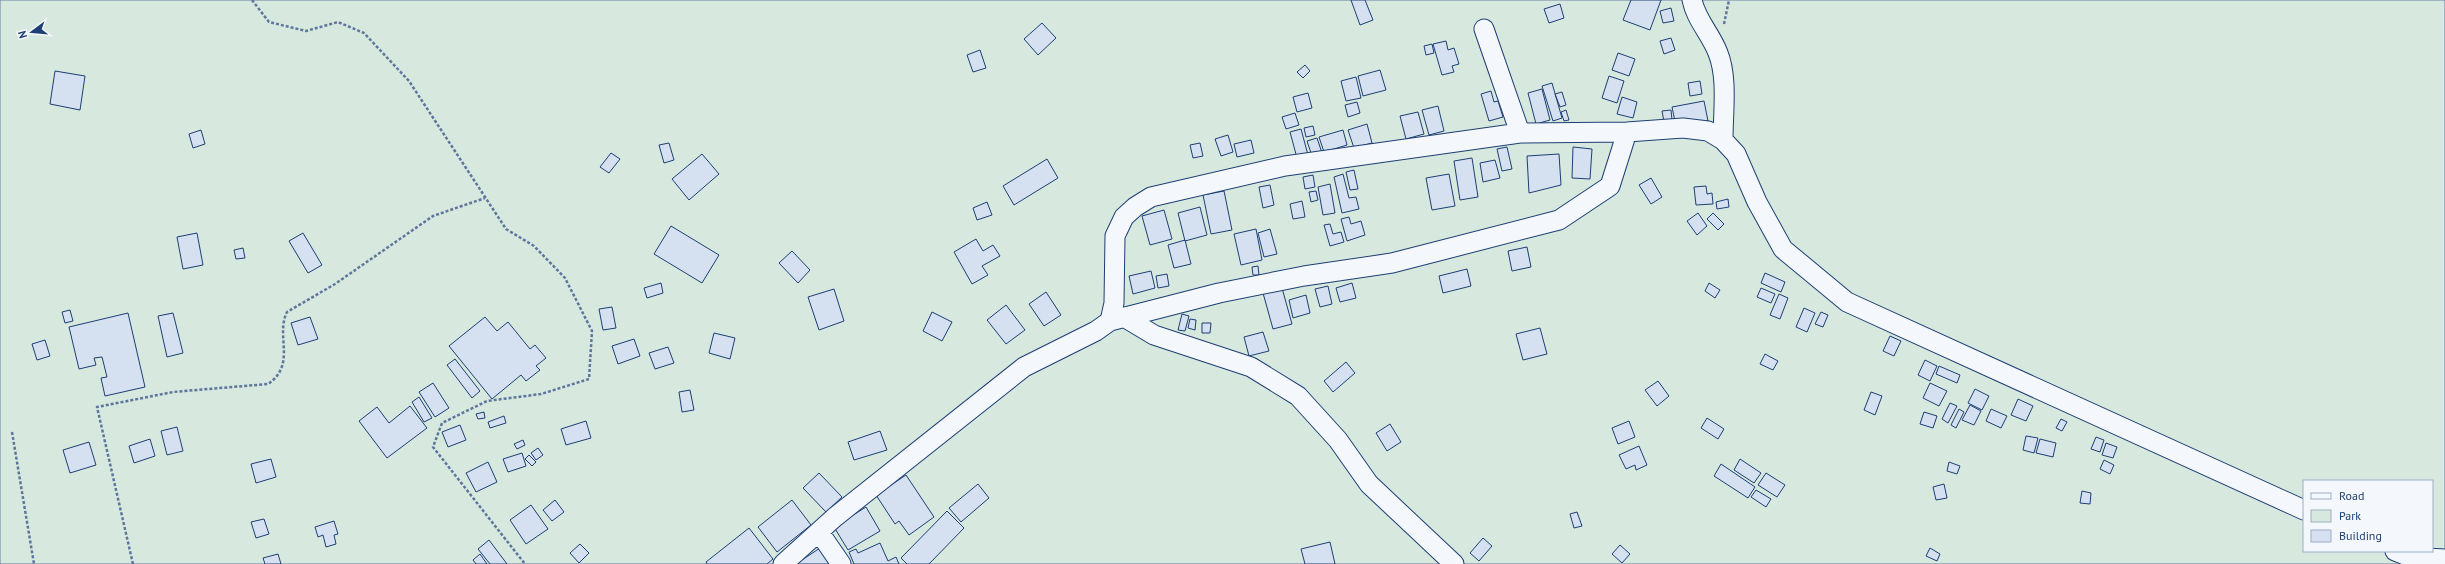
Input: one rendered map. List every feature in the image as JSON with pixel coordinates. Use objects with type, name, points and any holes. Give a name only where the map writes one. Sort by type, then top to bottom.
[{"type":"street","points":[[1692,0],[1695,12],[1718,52],[1723,69],[1723,140]]},
{"type":"street","points":[[1484,29],[1520,133]]},
{"type":"street","points":[[1117,319],[1115,296],[1115,236],[1124,217],[1135,207],[1151,197],[1285,166],[1520,133],[1627,132],[1683,128],[1708,131],[1723,140],[1736,154],[1760,208],[1783,249],[1847,302],[2303,510]]},
{"type":"street","points":[[783,564],[818,532],[1024,367],[1117,319],[1242,289],[1304,276],[1392,263],[1559,220],[1610,186],[1627,132]]},
{"type":"street","points":[[1117,319],[1154,335],[1251,367],[1298,396],[1338,440],[1369,484],[1454,564]]},
{"type":"street","points":[[818,532],[841,564]]},
{"type":"street","points":[[2397,552],[2410,558],[2445,559]]},
{"type":"path","points":[[252,0],[269,22],[306,31],[338,22],[364,33],[409,82],[506,229],[534,246],[564,278],[592,331],[589,379],[541,394],[486,401],[442,423],[432,447],[525,564]]},
{"type":"path","points":[[134,564],[97,407],[172,392],[268,384],[277,378],[285,353],[283,320],[287,312],[335,284],[433,216],[485,198]]},
{"type":"path","points":[[12,432],[34,564]]},
{"type":"green space","points":[[0,0],[2445,0],[2445,564],[0,564]]},
{"type":"building","points":[[1351,0],[1365,0],[1373,20],[1360,25]]},
{"type":"building","points":[[1631,0],[1661,0],[1650,30],[1623,20]]},
{"type":"building","points":[[1560,4],[1564,18],[1549,23],[1544,9]]},
{"type":"building","points":[[1671,8],[1674,21],[1663,23],[1660,11]]},
{"type":"building","points":[[1042,23],[1056,38],[1038,55],[1024,39]]},
{"type":"building","points":[[1671,38],[1675,50],[1664,54],[1660,41]]},
{"type":"building","points":[[1446,41],[1448,50],[1454,48],[1459,64],[1452,66],[1454,72],[1442,75],[1433,44]]},
{"type":"building","points":[[1432,44],[1434,53],[1426,55],[1424,46]]},
{"type":"building","points":[[980,50],[986,68],[973,72],[967,55]]},
{"type":"building","points":[[1618,53],[1635,59],[1629,76],[1612,70]]},
{"type":"building","points":[[1305,65],[1310,71],[1303,78],[1297,72]]},
{"type":"building","points":[[1380,70],[1386,90],[1363,96],[1358,76]]},
{"type":"building","points":[[55,71],[85,76],[80,110],[50,104]]},
{"type":"building","points":[[1609,76],[1624,81],[1617,103],[1602,98]]},
{"type":"building","points":[[1356,77],[1361,98],[1346,101],[1341,81]]},
{"type":"building","points":[[1700,81],[1702,94],[1690,96],[1688,83]]},
{"type":"building","points":[[1552,83],[1562,118],[1553,121],[1542,86]]},
{"type":"building","points":[[1542,89],[1550,120],[1536,124],[1528,93]]},
{"type":"building","points":[[1491,91],[1494,102],[1498,101],[1503,117],[1489,121],[1481,94]]},
{"type":"building","points":[[1562,92],[1566,105],[1560,107],[1555,94]]},
{"type":"building","points":[[1308,93],[1312,108],[1297,112],[1293,97]]},
{"type":"building","points":[[1622,97],[1637,102],[1633,118],[1617,114]]},
{"type":"building","points":[[1704,101],[1708,121],[1676,126],[1672,107]]},
{"type":"building","points":[[1357,102],[1360,113],[1348,117],[1345,105]]},
{"type":"building","points":[[1438,106],[1444,131],[1429,135],[1422,110]]},
{"type":"building","points":[[1566,110],[1569,120],[1564,121],[1561,112]]},
{"type":"building","points":[[1671,110],[1672,120],[1664,122],[1662,111]]},
{"type":"building","points":[[1418,112],[1424,134],[1406,139],[1400,116]]},
{"type":"building","points":[[1295,113],[1299,125],[1286,129],[1282,117]]},
{"type":"building","points":[[1367,124],[1372,143],[1354,148],[1348,130]]},
{"type":"building","points":[[1313,126],[1315,135],[1306,137],[1304,128]]},
{"type":"building","points":[[1301,129],[1308,155],[1297,158],[1290,132]]},
{"type":"building","points":[[201,130],[205,144],[193,148],[189,134]]},
{"type":"building","points":[[1343,130],[1347,145],[1324,152],[1319,137]]},
{"type":"building","points":[[1228,135],[1233,152],[1221,156],[1215,139]]},
{"type":"building","points":[[1317,138],[1322,153],[1312,156],[1307,141]]},
{"type":"building","points":[[1251,140],[1254,153],[1237,157],[1234,144]]},
{"type":"building","points":[[669,143],[674,160],[664,163],[659,145]]},
{"type":"building","points":[[1200,143],[1203,156],[1193,158],[1190,145]]},
{"type":"building","points":[[1507,147],[1512,169],[1502,171],[1497,149]]},
{"type":"building","points":[[1573,147],[1592,149],[1590,179],[1572,178]]},
{"type":"building","points":[[611,153],[620,159],[609,173],[600,167]]},
{"type":"building","points":[[702,154],[719,174],[689,200],[672,179]]},
{"type":"building","points":[[1559,154],[1561,185],[1529,193],[1527,156]]},
{"type":"building","points":[[1472,158],[1478,197],[1460,200],[1454,161]]},
{"type":"building","points":[[1047,159],[1058,178],[1014,205],[1003,186]]},
{"type":"building","points":[[1495,160],[1500,178],[1483,182],[1480,163]]},
{"type":"building","points":[[1354,170],[1358,189],[1350,190],[1346,172]]},
{"type":"building","points":[[1343,174],[1349,198],[1356,197],[1359,209],[1342,213],[1334,177]]},
{"type":"building","points":[[1449,174],[1455,206],[1432,210],[1426,178]]},
{"type":"building","points":[[1313,175],[1315,187],[1305,189],[1303,177]]},
{"type":"building","points":[[1651,178],[1662,197],[1651,204],[1639,185]]},
{"type":"building","points":[[1330,184],[1335,213],[1323,215],[1318,187]]},
{"type":"building","points":[[1270,185],[1274,205],[1263,208],[1259,187]]},
{"type":"building","points":[[1706,186],[1707,194],[1712,193],[1713,204],[1696,205],[1694,187]]},
{"type":"building","points":[[1224,191],[1232,230],[1211,234],[1203,195]]},
{"type":"building","points":[[1316,191],[1318,200],[1311,202],[1309,192]]},
{"type":"building","points":[[1728,199],[1729,207],[1717,209],[1716,202]]},
{"type":"building","points":[[1302,201],[1305,217],[1293,219],[1290,204]]},
{"type":"building","points":[[987,202],[992,215],[977,220],[973,208]]},
{"type":"building","points":[[1200,207],[1207,235],[1185,241],[1178,213]]},
{"type":"building","points":[[1164,210],[1172,239],[1150,245],[1142,216]]},
{"type":"building","points":[[1698,213],[1707,226],[1697,235],[1687,221]]},
{"type":"building","points":[[1713,213],[1724,224],[1718,230],[1707,219]]},
{"type":"building","points":[[1349,217],[1351,224],[1361,221],[1365,235],[1347,241],[1341,219]]},
{"type":"building","points":[[1330,224],[1333,234],[1341,232],[1344,242],[1330,246],[1324,225]]},
{"type":"building","points":[[671,226],[719,255],[702,283],[654,254]]},
{"type":"building","points":[[1256,229],[1262,260],[1241,265],[1234,234]]},
{"type":"building","points":[[1270,229],[1277,254],[1264,257],[1258,233]]},
{"type":"building","points":[[197,233],[203,265],[183,269],[177,237]]},
{"type":"building","points":[[303,233],[322,265],[308,273],[289,241]]},
{"type":"building","points":[[976,239],[983,251],[993,245],[1000,256],[982,266],[988,275],[972,284],[954,252]]},
{"type":"building","points":[[1185,240],[1191,264],[1174,268],[1168,245]]},
{"type":"building","points":[[1527,247],[1531,267],[1512,271],[1508,251]]},
{"type":"building","points":[[243,248],[245,258],[236,259],[234,250]]},
{"type":"building","points":[[792,251],[810,270],[798,283],[779,263]]},
{"type":"building","points":[[1258,266],[1259,275],[1253,275],[1252,267]]},
{"type":"building","points":[[1467,269],[1471,286],[1443,293],[1439,276]]},
{"type":"building","points":[[1151,271],[1155,288],[1133,294],[1129,276]]},
{"type":"building","points":[[1765,273],[1785,282],[1781,292],[1761,283]]},
{"type":"building","points":[[1167,274],[1169,286],[1158,288],[1156,276]]},
{"type":"building","points":[[661,283],[663,293],[647,298],[644,288]]},
{"type":"building","points":[[1352,283],[1356,298],[1340,302],[1336,288]]},
{"type":"building","points":[[1709,283],[1720,290],[1715,298],[1705,291]]},
{"type":"building","points":[[1328,286],[1332,304],[1320,307],[1315,289]]},
{"type":"building","points":[[1282,288],[1292,324],[1273,329],[1263,293]]},
{"type":"building","points":[[1761,288],[1775,294],[1771,303],[1757,297]]},
{"type":"building","points":[[834,289],[844,321],[819,330],[808,297]]},
{"type":"building","points":[[1046,292],[1061,315],[1044,326],[1029,304]]},
{"type":"building","points":[[1779,294],[1788,298],[1780,319],[1770,315]]},
{"type":"building","points":[[1306,295],[1310,313],[1293,318],[1289,300]]},
{"type":"building","points":[[1006,305],[1025,330],[1006,344],[987,320]]},
{"type":"building","points":[[612,307],[616,328],[603,330],[599,309]]},
{"type":"building","points":[[1804,308],[1815,313],[1807,332],[1796,327]]},
{"type":"building","points":[[70,310],[73,321],[65,323],[62,312]]},
{"type":"building","points":[[932,312],[952,322],[942,341],[923,331]]},
{"type":"building","points":[[1821,312],[1828,315],[1823,327],[1815,324]]},
{"type":"building","points":[[128,313],[145,387],[105,396],[101,378],[107,377],[102,357],[94,358],[96,365],[79,369],[69,327]]},
{"type":"building","points":[[173,313],[183,353],[167,357],[158,316]]},
{"type":"building","points":[[1182,314],[1189,316],[1185,331],[1178,330]]},
{"type":"building","points":[[310,317],[318,339],[298,345],[291,323]]},
{"type":"building","points":[[485,317],[497,331],[508,322],[530,349],[535,345],[546,358],[536,366],[540,370],[526,381],[521,375],[492,399],[449,346]]},
{"type":"building","points":[[1190,319],[1196,320],[1195,330],[1188,328]]},
{"type":"building","points":[[1202,323],[1211,323],[1210,333],[1202,333]]},
{"type":"building","points":[[1540,328],[1547,354],[1523,360],[1516,334]]},
{"type":"building","points":[[1263,332],[1269,351],[1249,356],[1244,337]]},
{"type":"building","points":[[714,333],[735,338],[730,359],[709,353]]},
{"type":"building","points":[[1890,336],[1901,341],[1894,356],[1883,351]]},
{"type":"building","points":[[634,339],[640,356],[618,364],[612,346]]},
{"type":"building","points":[[45,340],[50,356],[37,360],[32,344]]},
{"type":"building","points":[[668,347],[674,363],[655,369],[649,353]]},
{"type":"building","points":[[1765,354],[1778,361],[1773,370],[1760,364]]},
{"type":"building","points":[[455,359],[480,391],[472,398],[447,365]]},
{"type":"building","points":[[1925,360],[1937,366],[1930,381],[1918,375]]},
{"type":"building","points":[[1346,362],[1355,373],[1333,392],[1324,381]]},
{"type":"building","points":[[1939,366],[1960,375],[1957,383],[1936,374]]},
{"type":"building","points":[[1658,381],[1669,396],[1657,406],[1645,390]]},
{"type":"building","points":[[433,383],[449,408],[435,417],[419,392]]},
{"type":"building","points":[[1930,383],[1947,391],[1939,406],[1923,398]]},
{"type":"building","points":[[1975,389],[1989,396],[1982,410],[1968,403]]},
{"type":"building","points":[[690,390],[694,410],[682,412],[679,392]]},
{"type":"building","points":[[1871,392],[1882,396],[1875,415],[1864,410]]},
{"type":"building","points":[[419,397],[432,418],[424,422],[412,402]]},
{"type":"building","points":[[2018,399],[2033,406],[2026,421],[2011,415]]},
{"type":"building","points":[[1950,403],[1957,406],[1948,423],[1942,419]]},
{"type":"building","points":[[1970,405],[1981,411],[1974,425],[1962,420]]},
{"type":"building","points":[[410,406],[427,428],[387,458],[359,421],[377,407],[389,423]]},
{"type":"building","points":[[1959,409],[1964,412],[1956,428],[1951,425]]},
{"type":"building","points":[[1991,409],[2007,416],[2001,428],[1986,421]]},
{"type":"building","points":[[484,412],[485,418],[478,419],[476,414]]},
{"type":"building","points":[[1924,412],[1937,416],[1933,428],[1920,424]]},
{"type":"building","points":[[504,416],[506,423],[490,428],[488,422]]},
{"type":"building","points":[[1707,418],[1724,429],[1718,439],[1701,428]]},
{"type":"building","points":[[2061,419],[2067,422],[2062,431],[2056,428]]},
{"type":"building","points":[[586,421],[591,438],[566,445],[561,429]]},
{"type":"building","points":[[1629,421],[1635,437],[1618,444],[1612,428]]},
{"type":"building","points":[[1390,424],[1401,442],[1387,451],[1376,433]]},
{"type":"building","points":[[460,425],[466,440],[448,447],[442,432]]},
{"type":"building","points":[[177,427],[183,451],[167,455],[161,431]]},
{"type":"building","points":[[880,431],[887,450],[854,460],[848,442]]},
{"type":"building","points":[[2026,436],[2038,438],[2034,453],[2023,450]]},
{"type":"building","points":[[2096,437],[2104,440],[2100,452],[2091,449]]},
{"type":"building","points":[[150,439],[155,456],[134,463],[129,446]]},
{"type":"building","points":[[2040,439],[2056,443],[2053,457],[2036,453]]},
{"type":"building","points":[[523,440],[525,445],[517,449],[514,444]]},
{"type":"building","points":[[89,442],[96,465],[70,473],[63,450]]},
{"type":"building","points":[[2106,443],[2117,447],[2113,458],[2102,455]]},
{"type":"building","points":[[1639,446],[1647,465],[1636,470],[1635,465],[1626,469],[1619,455]]},
{"type":"building","points":[[538,448],[543,455],[536,460],[531,453]]},
{"type":"building","points":[[522,453],[526,466],[508,472],[503,459]]},
{"type":"building","points":[[529,455],[536,462],[532,466],[525,459]]},
{"type":"building","points":[[271,459],[276,477],[256,483],[251,464]]},
{"type":"building","points":[[1740,459],[1761,473],[1754,483],[1734,470]]},
{"type":"building","points":[[2104,460],[2114,465],[2110,474],[2100,469]]},
{"type":"building","points":[[488,462],[497,482],[476,492],[466,473]]},
{"type":"building","points":[[1949,462],[1960,466],[1957,474],[1947,471]]},
{"type":"building","points":[[1721,464],[1755,487],[1748,498],[1714,476]]},
{"type":"building","points":[[819,473],[842,497],[826,512],[803,488]]},
{"type":"building","points":[[1766,473],[1785,485],[1777,497],[1758,485]]},
{"type":"building","points":[[906,475],[934,517],[909,535],[899,521],[895,524],[876,495]]},
{"type":"building","points":[[978,484],[989,498],[961,522],[949,508]]},
{"type":"building","points":[[1944,484],[1947,498],[1936,500],[1933,487]]},
{"type":"building","points":[[1756,490],[1771,499],[1766,507],[1751,497]]},
{"type":"building","points":[[2082,491],[2091,493],[2090,504],[2080,503]]},
{"type":"building","points":[[555,500],[564,512],[552,521],[543,510]]},
{"type":"building","points":[[792,500],[811,525],[777,552],[758,527]]},
{"type":"building","points":[[531,505],[548,529],[526,544],[510,520]]},
{"type":"building","points":[[866,507],[880,531],[848,550],[834,527]]},
{"type":"building","points":[[947,511],[964,528],[929,564],[907,564],[901,558]]},
{"type":"building","points":[[1577,512],[1582,526],[1574,528],[1570,514]]},
{"type":"building","points":[[264,519],[269,534],[256,538],[251,522]]},
{"type":"building","points":[[334,521],[338,534],[334,535],[336,544],[326,547],[323,535],[318,537],[315,527]]},
{"type":"building","points":[[749,528],[773,559],[767,564],[707,564],[706,562]]},
{"type":"building","points":[[1483,538],[1492,546],[1479,561],[1470,553]]},
{"type":"building","points":[[489,540],[507,564],[490,564],[478,549]]},
{"type":"building","points":[[1330,542],[1335,564],[1305,564],[1301,549]]},
{"type":"building","points":[[880,543],[888,561],[896,557],[899,564],[854,564],[849,552],[856,549],[858,553]]},
{"type":"building","points":[[580,544],[589,553],[579,563],[570,553]]},
{"type":"building","points":[[1620,545],[1630,554],[1622,563],[1612,554]]},
{"type":"building","points":[[823,546],[835,564],[796,564]]},
{"type":"building","points":[[1930,548],[1940,554],[1937,561],[1926,556]]},
{"type":"building","points":[[278,554],[281,564],[265,564],[263,558]]},
{"type":"building","points":[[480,554],[487,564],[476,564],[473,560]]}]
